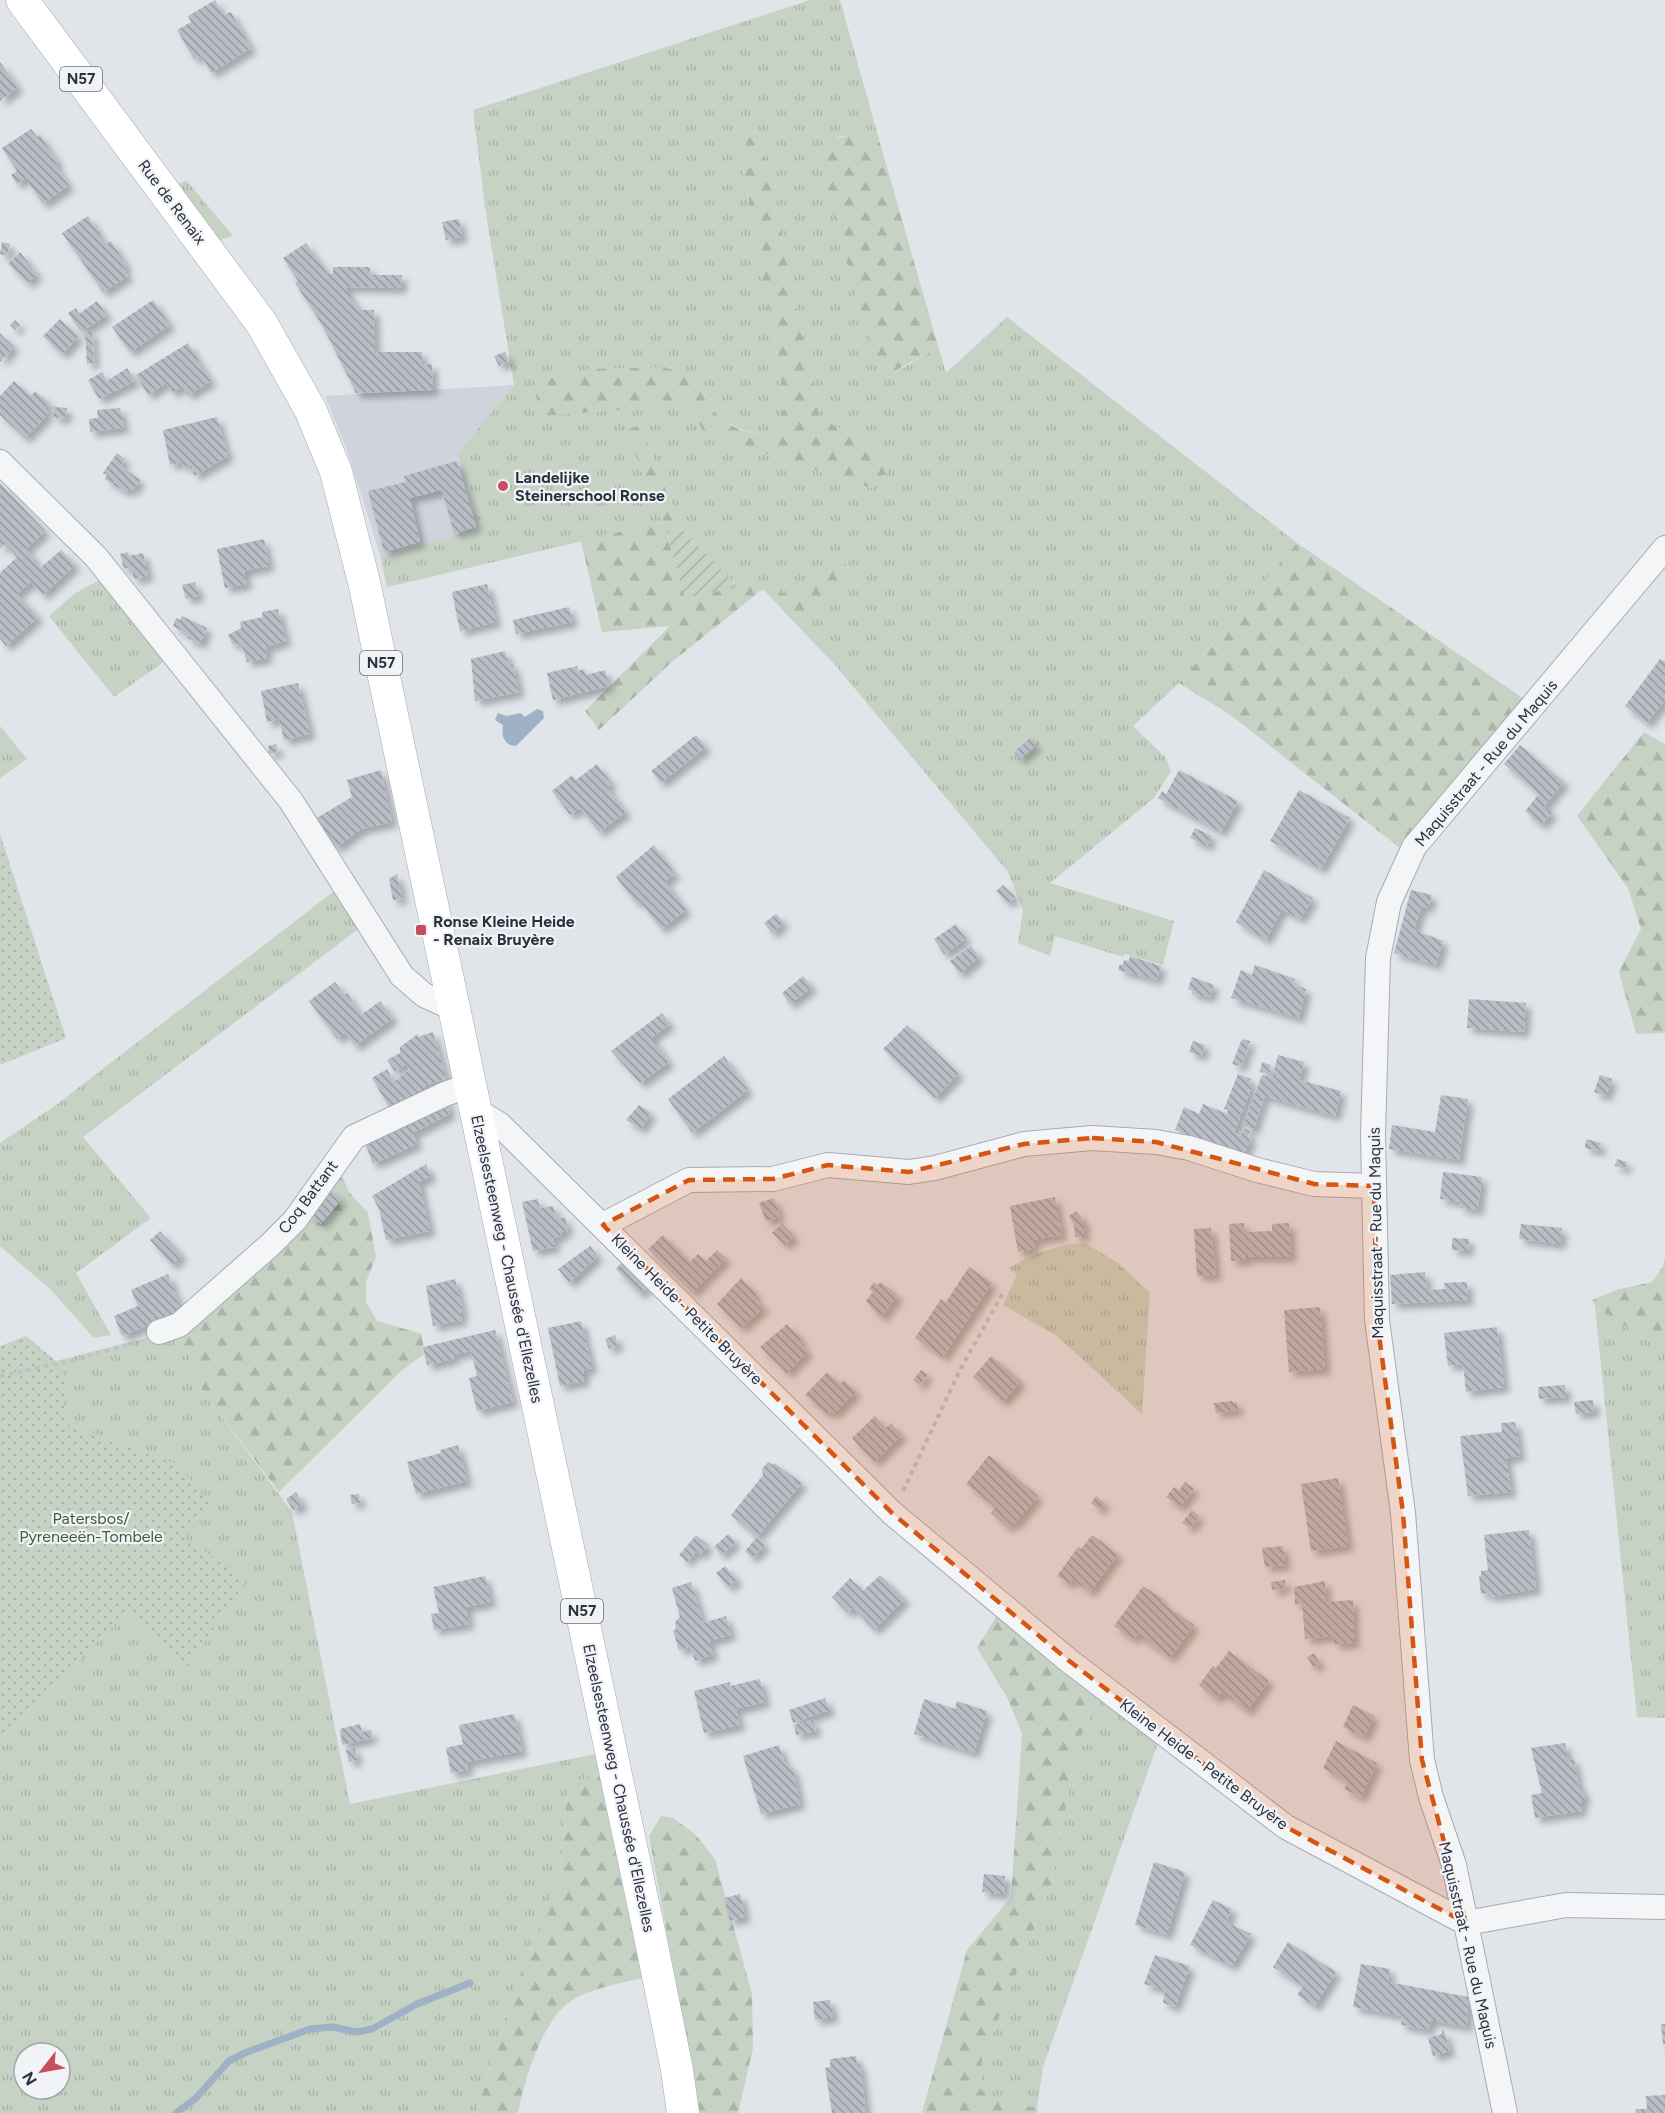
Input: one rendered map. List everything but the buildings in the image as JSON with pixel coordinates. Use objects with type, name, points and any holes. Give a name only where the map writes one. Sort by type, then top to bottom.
[{"type":"main road","name":"Rue de Renaix","points":[[22,0],[261,324],[311,411]]},
{"type":"main road","name":"Elzeelsesteenweg - Chaussée d'Ellezelles","points":[[311,411],[336,472],[364,582],[650,1936],[677,2070],[683,2113]]},
{"type":"street","points":[[0,462],[78,539],[291,801],[402,976],[424,995],[454,1009]]},
{"type":"street","name":"Maquisstraat - Rue du Maquis","points":[[1505,2113],[1454,1865],[1431,1797],[1422,1760],[1403,1513],[1377,1320],[1374,1186],[1375,999],[1383,921],[1396,882],[1414,847],[1428,827],[1543,696],[1665,548]]},
{"type":"street","name":"Coq Battant","points":[[159,1332],[179,1325],[295,1220],[354,1137],[445,1094],[473,1098]]},
{"type":"street","name":"Kleine Heide - Petite Bruyère","points":[[473,1098],[892,1513],[1068,1660],[1286,1827],[1466,1923]]},
{"type":"street","points":[[603,1225],[689,1180],[773,1179],[828,1165],[909,1172],[935,1168],[1024,1144],[1092,1138],[1156,1142],[1189,1148],[1257,1170],[1314,1184],[1374,1186]]},
{"type":"street","points":[[1466,1923],[1566,1905],[1665,1907]]},
{"type":"path","points":[[892,1513],[961,1368],[1003,1293]]},
{"type":"path","points":[[0,1376],[97,1354],[131,1344],[159,1332]]},
{"type":"highlighted area","points":[[1092,1138],[1156,1142],[1314,1184],[1374,1186],[1377,1320],[1403,1513],[1422,1760],[1466,1923],[1286,1827],[1068,1660],[892,1513],[603,1225],[689,1180],[773,1179],[828,1165],[909,1172],[1024,1144]]},
{"type":"shaded area","name":"Landelijke Steinerschool Ronse","points":[[514,385],[632,408],[662,522],[387,587],[381,558],[347,450],[325,396]]},
{"type":"green space","points":[[810,0],[840,0],[880,143],[857,134],[837,137],[901,369],[928,353],[940,353],[946,373],[1007,317],[1297,543],[1179,683],[1133,726],[1165,757],[1171,771],[1154,798],[1050,883],[1174,921],[1163,965],[1125,954],[1123,957],[1055,936],[1050,956],[1018,943],[1023,910],[1008,872],[836,666],[791,619],[854,575],[843,561],[791,597],[762,580],[738,587],[682,529],[640,425],[627,430],[662,522],[387,587],[381,558],[478,528],[458,454],[514,385],[485,207],[473,110]],"holes":[[[748,127],[760,135],[820,418],[866,442],[870,488],[704,434],[691,404],[621,409],[693,377],[714,412],[738,428],[767,437],[786,406],[741,156]]]},
{"type":"green space","points":[[747,127],[760,135],[820,418],[866,442],[893,465],[871,488],[704,434],[691,404],[543,416],[536,396],[540,381],[588,369],[664,367],[693,377],[707,402],[729,424],[767,437],[786,406],[741,156],[739,132]]},
{"type":"green space","points":[[857,133],[880,143],[940,353],[928,353],[890,373],[877,364],[837,230],[820,152],[826,142]]},
{"type":"green space","points":[[187,181],[233,236],[220,240],[178,184]]},
{"type":"green space","points":[[640,425],[682,529],[666,531],[685,598],[762,580],[791,597],[843,561],[854,575],[791,619],[763,589],[673,661],[599,730],[585,711],[670,626],[602,632],[581,541],[662,522],[626,430]]},
{"type":"green space","points":[[682,529],[738,587],[685,598],[666,531]]},
{"type":"green space","points":[[1297,543],[1530,703],[1405,852],[1232,716],[1179,683]]},
{"type":"green space","points":[[101,579],[168,659],[114,697],[49,616],[74,594]]},
{"type":"green space","points":[[0,726],[27,759],[0,778]]},
{"type":"green space","points":[[1644,732],[1665,744],[1665,1033],[1636,1034],[1619,972],[1641,929],[1628,888],[1577,816]]},
{"type":"green space","points":[[0,834],[66,1038],[0,1065]]},
{"type":"green space","points":[[342,885],[365,924],[83,1137],[151,1218],[76,1273],[111,1335],[94,1338],[50,1289],[0,1246],[0,1143],[56,1105]]},
{"type":"green space","points":[[339,1168],[349,1192],[368,1213],[376,1257],[366,1282],[366,1302],[377,1321],[422,1334],[424,1354],[400,1372],[279,1492],[202,1390],[178,1330]]},
{"type":"green space","points":[[1085,1243],[1118,1263],[1150,1293],[1142,1414],[1057,1336],[1003,1305],[1017,1274],[1009,1268],[1045,1251],[1064,1245]]},
{"type":"green space","points":[[1665,1257],[1665,1352],[1595,1306],[1592,1300],[1616,1290],[1652,1282],[1663,1266]]},
{"type":"green space","points":[[1595,1306],[1665,1352],[1665,1718],[1637,1717]]},
{"type":"green space","points":[[178,1330],[202,1390],[292,1512],[350,1804],[595,1754],[599,1774],[577,1781],[567,1796],[560,1875],[513,1993],[476,2113],[0,2113],[0,1740],[126,1612],[187,1669],[185,1538],[179,1465],[64,1423],[64,1373],[56,1361]]},
{"type":"green space","name":"Patersbos/ Pyreneeën-Tombele","points":[[26,1336],[56,1361],[64,1373],[64,1423],[179,1465],[212,1507],[185,1538],[247,1580],[186,1670],[126,1613],[0,1740],[0,1346]]},
{"type":"green space","points":[[1000,1610],[1102,1692],[1077,1744],[1052,1883],[982,2060],[980,2089],[995,2099],[1037,2108],[1038,2113],[922,2113],[967,1950],[1011,1897],[1022,1734],[1008,1699],[977,1648]]},
{"type":"green space","points":[[1102,1692],[1160,1737],[1043,2067],[1037,2108],[995,2099],[979,2089],[982,2060],[1052,1883],[1077,1744]]},
{"type":"green space","points":[[599,1774],[642,1978],[592,1991],[567,2004],[549,2025],[535,2054],[518,2113],[476,2113],[513,1993],[560,1875],[567,1796],[577,1781]]},
{"type":"green space","points":[[661,1816],[673,1818],[695,1834],[715,1859],[752,1994],[753,2048],[738,2113],[700,2113],[649,1836]]},
{"type":"water","points":[[537,709],[543,711],[544,718],[516,746],[506,742],[502,733],[503,725],[495,720],[498,713],[507,716],[520,713],[525,717]]},
{"type":"waterway","points":[[176,2113],[196,2098],[229,2061],[247,2052],[310,2029],[332,2027],[357,2032],[372,2029],[417,2004],[470,1983]]},
{"type":"place","name":"Landelijke Steinerschool Ronse","points":[[503,486]]},
{"type":"place","name":"Ronse Kleine Heide - Renaix Bruyère","points":[[421,930]]}]
